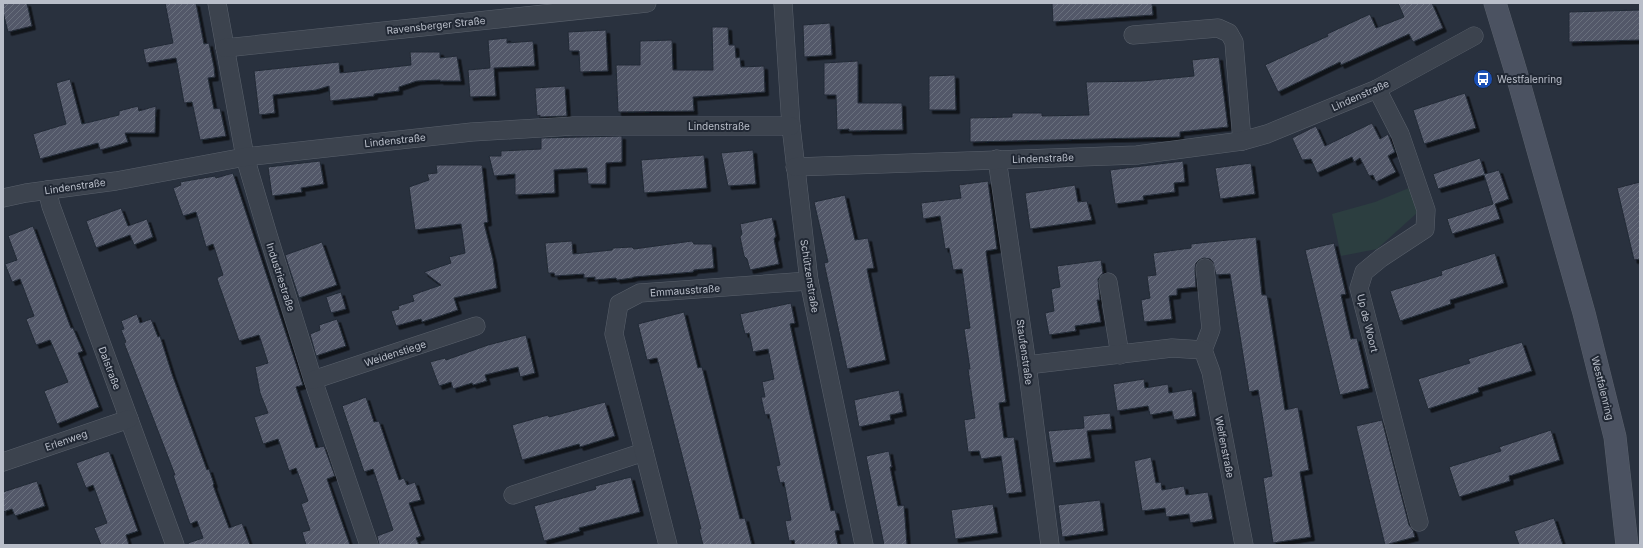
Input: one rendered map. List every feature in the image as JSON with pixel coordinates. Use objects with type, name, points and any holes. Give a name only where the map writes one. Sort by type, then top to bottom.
[{"type":"main road","name":"Westfalenring","points":[[1495,3],[1584,313],[1615,437],[1627,545]]},
{"type":"street","name":"Industriestraße","points":[[217,3],[245,157],[313,380],[370,545]]},
{"type":"street","name":"Ravensberger Straße","points":[[225,48],[647,3]]},
{"type":"street","name":"Schützenstraße","points":[[783,3],[791,126],[809,281],[864,545]]},
{"type":"street","points":[[1133,35],[1218,28],[1229,33],[1234,42],[1242,142]]},
{"type":"street","name":"Lindenstraße","points":[[795,167],[1137,155],[1242,142],[1267,134],[1377,88],[1474,36]]},
{"type":"street","name":"Up de Woort","points":[[1377,88],[1400,134],[1426,210],[1425,229],[1381,258],[1364,272],[1359,288],[1419,522]]},
{"type":"street","name":"Lindenstraße","points":[[3,198],[47,190],[116,181],[245,157],[472,132],[573,126],[791,126]]},
{"type":"street","name":"Staufenstraße","points":[[997,159],[1027,365],[1050,545]]},
{"type":"street","name":"Dalstraße","points":[[47,190],[59,228],[175,545]]},
{"type":"street","points":[[1027,365],[1172,348],[1203,350],[1211,329],[1205,268]]},
{"type":"street","name":"Emmausstraße","points":[[668,545],[614,334],[619,304],[640,293],[809,281]]},
{"type":"street","points":[[1108,282],[1120,355]]},
{"type":"street","name":"Weidenstiege","points":[[313,380],[476,326]]},
{"type":"street","name":"Welfenstraße","points":[[1203,350],[1211,372],[1244,545]]},
{"type":"street","name":"Erlenweg","points":[[3,462],[130,419]]},
{"type":"street","points":[[513,495],[644,452]]},
{"type":"shaded area","points":[[1409,188],[1418,212],[1377,249],[1341,256],[1332,214],[1375,202]]},
{"type":"building","points":[[3,3],[27,3],[32,26],[8,32],[3,12]]},
{"type":"building","points":[[165,3],[196,3],[204,44],[209,43],[214,67],[215,77],[208,78],[214,109],[220,108],[226,136],[200,140],[192,102],[184,103],[176,58],[146,63],[143,49],[173,43]]},
{"type":"building","points":[[1052,3],[1152,3],[1153,15],[1053,22]]},
{"type":"building","points":[[1398,3],[1432,3],[1443,28],[1413,42],[1409,34],[1341,65],[1340,62],[1278,92],[1265,65],[1328,36],[1327,34],[1370,14],[1376,28],[1404,17]]},
{"type":"building","points":[[1640,10],[1640,40],[1569,42],[1569,12]]},
{"type":"building","points":[[830,23],[832,55],[804,57],[803,25]]},
{"type":"building","points":[[712,27],[728,27],[729,45],[735,45],[736,58],[740,57],[741,67],[764,66],[765,92],[693,97],[694,111],[618,112],[616,65],[640,65],[640,41],[672,40],[673,70],[713,70]]},
{"type":"building","points":[[606,30],[608,71],[580,72],[579,51],[569,51],[568,32]]},
{"type":"building","points":[[507,38],[507,43],[533,41],[535,66],[494,68],[496,96],[470,97],[468,70],[490,68],[488,40]]},
{"type":"building","points":[[410,52],[440,52],[440,58],[457,56],[461,81],[417,81],[399,87],[399,91],[374,94],[374,96],[330,101],[329,86],[316,90],[273,95],[275,113],[259,115],[254,71],[339,62],[340,73],[411,65]]},
{"type":"building","points":[[1219,57],[1228,127],[1180,132],[1180,137],[970,142],[970,118],[1012,117],[1012,113],[1042,113],[1042,116],[1089,115],[1086,82],[1142,81],[1194,76],[1192,60]]},
{"type":"building","points":[[858,61],[858,103],[902,103],[903,130],[837,130],[836,95],[824,95],[824,63]]},
{"type":"building","points":[[955,75],[956,110],[929,110],[929,76]]},
{"type":"building","points":[[70,79],[82,124],[119,115],[119,111],[138,106],[139,111],[156,106],[155,133],[125,133],[128,142],[100,150],[98,143],[40,159],[33,134],[66,124],[56,83]]},
{"type":"building","points":[[565,86],[567,116],[537,116],[535,88]]},
{"type":"building","points":[[1465,93],[1476,128],[1424,144],[1413,110]]},
{"type":"building","points":[[1372,123],[1380,139],[1388,134],[1395,152],[1388,156],[1396,172],[1376,182],[1373,175],[1369,176],[1360,158],[1354,162],[1352,157],[1317,173],[1311,159],[1302,160],[1292,138],[1316,126],[1325,146]]},
{"type":"building","points":[[622,136],[622,162],[606,163],[606,184],[588,184],[587,168],[554,170],[555,193],[515,195],[515,174],[494,176],[489,156],[501,156],[501,151],[541,149],[541,138]]},
{"type":"building","points":[[753,150],[756,184],[728,186],[721,153]]},
{"type":"building","points":[[704,155],[707,188],[644,193],[641,160]]},
{"type":"building","points":[[1480,158],[1485,174],[1499,170],[1509,199],[1495,204],[1500,219],[1452,234],[1447,219],[1493,204],[1484,175],[1438,189],[1433,174]]},
{"type":"building","points":[[320,161],[324,184],[301,188],[302,192],[272,196],[268,167]]},
{"type":"building","points":[[1183,161],[1185,182],[1174,183],[1175,192],[1143,196],[1144,200],[1115,204],[1110,170]]},
{"type":"building","points":[[1251,163],[1255,194],[1220,199],[1215,168]]},
{"type":"building","points":[[436,165],[482,165],[488,222],[484,223],[493,259],[497,288],[454,298],[458,310],[422,322],[421,319],[396,326],[391,311],[399,309],[398,306],[414,301],[412,295],[441,285],[424,272],[451,263],[449,257],[465,253],[461,224],[415,230],[409,187],[429,180],[427,174],[437,173]]},
{"type":"building","points":[[233,173],[303,385],[296,387],[316,448],[324,446],[335,476],[327,479],[350,545],[306,545],[302,532],[310,530],[301,504],[308,501],[296,468],[289,471],[278,439],[263,444],[254,417],[268,413],[260,393],[255,367],[268,363],[259,335],[239,341],[217,279],[223,275],[213,244],[206,247],[196,212],[183,216],[173,188],[181,185],[180,182],[215,176],[216,178]]},
{"type":"building","points":[[988,181],[997,249],[986,251],[1006,402],[999,403],[1004,438],[1014,437],[1022,492],[1006,494],[1001,456],[981,459],[979,451],[968,452],[964,420],[975,418],[964,329],[970,328],[962,269],[953,270],[949,248],[945,249],[940,216],[923,219],[921,203],[961,198],[959,185]]},
{"type":"building","points":[[1640,182],[1640,259],[1634,260],[1617,188]]},
{"type":"building","points":[[1075,185],[1078,202],[1087,201],[1092,220],[1030,229],[1025,193]]},
{"type":"building","points":[[845,195],[855,240],[868,238],[874,268],[867,269],[886,360],[847,369],[824,263],[828,262],[814,202]]},
{"type":"building","points":[[121,208],[128,226],[147,219],[153,237],[134,245],[130,235],[96,248],[86,221]]},
{"type":"building","points":[[772,217],[776,236],[774,239],[779,264],[750,270],[747,259],[744,256],[740,237],[742,234],[740,224]]},
{"type":"building","points":[[33,226],[71,328],[73,328],[83,351],[78,353],[99,407],[57,424],[44,391],[68,382],[50,340],[36,345],[26,319],[34,316],[20,279],[12,282],[5,264],[17,260],[8,236]]},
{"type":"building","points":[[1256,237],[1262,295],[1267,295],[1285,410],[1298,407],[1309,470],[1300,472],[1311,537],[1273,543],[1263,478],[1272,476],[1258,390],[1249,392],[1230,274],[1216,275],[1213,262],[1210,259],[1204,258],[1199,260],[1196,263],[1195,269],[1196,287],[1177,289],[1177,295],[1169,296],[1172,319],[1144,322],[1141,300],[1150,298],[1147,276],[1156,275],[1153,253],[1191,248],[1191,244]]},
{"type":"building","points":[[572,241],[573,254],[612,250],[613,248],[632,247],[634,249],[692,241],[694,244],[712,244],[714,268],[694,270],[693,272],[634,277],[617,280],[616,278],[595,280],[595,277],[584,278],[584,274],[555,276],[554,273],[548,273],[545,243]]},
{"type":"building","points":[[322,242],[337,285],[299,298],[285,255]]},
{"type":"building","points":[[1334,243],[1346,294],[1341,295],[1351,339],[1357,338],[1369,388],[1340,395],[1305,250]]},
{"type":"building","points":[[1495,253],[1504,283],[1450,300],[1451,304],[1400,321],[1390,291],[1442,275],[1441,271]]},
{"type":"building","points":[[1101,260],[1103,273],[1098,279],[1100,300],[1097,300],[1101,322],[1075,326],[1076,331],[1049,335],[1045,313],[1054,311],[1051,289],[1060,287],[1057,266]]},
{"type":"building","points":[[341,292],[346,309],[331,313],[326,297]]},
{"type":"building","points":[[791,303],[795,323],[790,324],[831,511],[835,510],[840,530],[835,531],[838,545],[795,545],[794,540],[789,541],[785,521],[791,520],[784,482],[780,483],[776,466],[780,465],[769,414],[765,415],[761,397],[765,397],[762,382],[774,379],[768,349],[753,352],[749,333],[745,334],[740,314]]},
{"type":"building","points":[[684,312],[698,368],[702,367],[740,519],[745,518],[752,545],[703,545],[699,529],[701,529],[657,358],[647,360],[638,324]]},
{"type":"building","points":[[137,314],[140,323],[151,319],[158,337],[160,336],[172,374],[207,470],[209,469],[214,484],[213,485],[229,528],[242,523],[250,545],[189,545],[188,543],[203,538],[197,521],[190,524],[173,475],[175,475],[124,343],[126,342],[121,330],[124,329],[121,321]]},
{"type":"building","points":[[337,319],[346,346],[316,356],[310,334],[320,330],[319,325]]},
{"type":"building","points":[[526,335],[535,373],[520,377],[518,367],[485,375],[487,381],[473,385],[472,383],[453,389],[451,382],[439,386],[430,362],[445,358],[446,360],[488,345]]},
{"type":"building","points":[[1522,342],[1532,371],[1478,388],[1479,392],[1428,409],[1418,379],[1470,363],[1468,359]]},
{"type":"building","points":[[1144,379],[1145,388],[1168,384],[1169,393],[1192,389],[1196,416],[1174,420],[1172,411],[1150,415],[1148,406],[1117,411],[1113,384]]},
{"type":"building","points":[[899,390],[903,412],[890,415],[891,420],[859,427],[854,400]]},
{"type":"building","points":[[366,397],[374,422],[379,421],[399,480],[404,478],[407,485],[415,482],[421,500],[409,503],[421,536],[416,538],[419,545],[379,545],[377,536],[393,530],[373,469],[364,472],[342,406]]},
{"type":"building","points":[[605,402],[615,436],[580,447],[579,444],[522,460],[512,425]]},
{"type":"building","points":[[1110,413],[1112,429],[1087,431],[1091,458],[1053,463],[1048,431],[1084,428],[1083,416]]},
{"type":"building","points":[[1382,420],[1409,525],[1413,530],[1415,537],[1385,545],[1356,426]]},
{"type":"building","points":[[1551,430],[1560,460],[1509,476],[1510,481],[1459,497],[1449,467],[1501,451],[1499,447]]},
{"type":"building","points":[[109,451],[138,531],[126,535],[129,545],[101,545],[94,528],[107,523],[93,485],[86,488],[76,463]]},
{"type":"building","points":[[889,451],[892,467],[890,467],[898,506],[904,505],[907,545],[884,545],[866,456]]},
{"type":"building","points":[[1151,457],[1156,483],[1161,482],[1162,490],[1184,486],[1186,495],[1208,492],[1213,519],[1190,523],[1189,514],[1166,517],[1165,508],[1142,511],[1134,461]]},
{"type":"building","points":[[631,477],[640,512],[579,528],[580,531],[544,541],[534,506],[596,489],[595,486]]},
{"type":"building","points":[[37,481],[45,506],[15,516],[12,509],[3,512],[3,492]]},
{"type":"building","points":[[1100,500],[1104,531],[1062,537],[1058,505]]},
{"type":"building","points":[[993,504],[998,533],[955,539],[951,510]]},
{"type":"building","points":[[1554,518],[1563,545],[1519,545],[1514,531]]},
{"type":"place","name":"Westfalenring","points":[[1483,79]]}]
